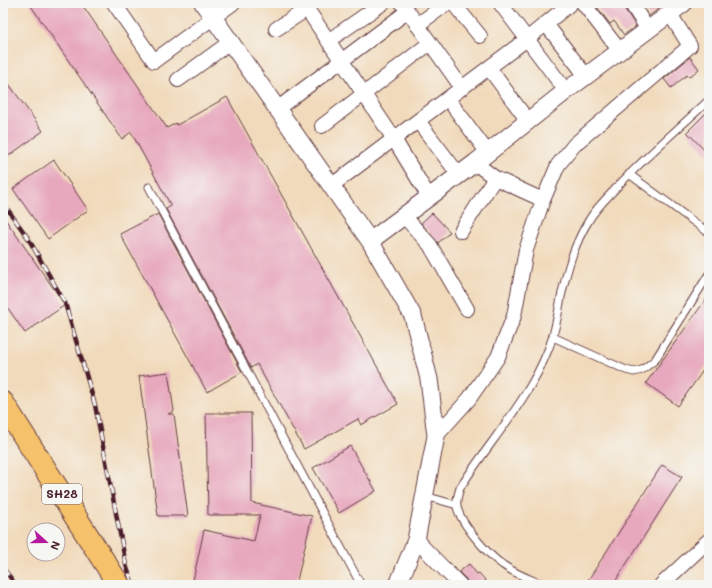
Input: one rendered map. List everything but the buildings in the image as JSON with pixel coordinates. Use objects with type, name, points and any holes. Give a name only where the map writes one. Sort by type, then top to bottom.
[{"type":"main road","name":"SH28","points":[[3,403],[119,585]]},
{"type":"street","points":[[114,3],[154,61],[233,3]]},
{"type":"street","points":[[203,3],[370,241],[413,316],[429,378],[436,436],[416,540],[398,585]]},
{"type":"street","points":[[328,41],[383,3]]},
{"type":"street","points":[[417,26],[448,3]]},
{"type":"street","points":[[453,3],[480,36]]},
{"type":"street","points":[[500,3],[566,91]]},
{"type":"street","points":[[331,186],[489,68],[571,3]]},
{"type":"street","points":[[583,3],[620,51]]},
{"type":"street","points":[[630,3],[648,30]]},
{"type":"street","points":[[370,241],[684,3]]},
{"type":"street","points":[[276,29],[308,5],[328,41],[394,139],[429,197]]},
{"type":"street","points":[[277,109],[342,61],[405,7],[462,88]]},
{"type":"street","points":[[436,436],[469,399],[498,358],[514,316],[526,250],[543,200],[558,164],[576,144],[690,46],[670,14]]},
{"type":"street","points":[[546,24],[586,76]]},
{"type":"street","points":[[178,80],[230,43]]},
{"type":"street","points":[[322,126],[430,44]]},
{"type":"street","points":[[489,68],[528,121]]},
{"type":"street","points":[[448,99],[481,158],[495,178],[543,200]]},
{"type":"street","points":[[418,121],[459,175]]},
{"type":"street","points":[[461,231],[495,178]]},
{"type":"street","points":[[404,216],[430,245],[467,309]]},
{"type":"street","points":[[416,540],[460,585]]},
{"type":"street","points":[[661,585],[709,540]]},
{"type":"lane","points":[[539,583],[512,571],[493,557],[465,523],[457,505],[460,488],[531,384],[548,351],[553,337],[566,277],[576,245],[589,220],[629,174],[709,100]]},
{"type":"lane","points":[[629,174],[709,233]]},
{"type":"lane","points":[[149,187],[361,585]]},
{"type":"lane","points":[[553,337],[618,368],[634,372],[642,370],[655,360],[709,274]]},
{"type":"lane","points":[[424,496],[457,505]]},
{"type":"railway","points":[[3,203],[28,238],[65,303],[95,405],[126,565],[133,585]]},
{"type":"railway","points":[[3,568],[16,585]]}]
